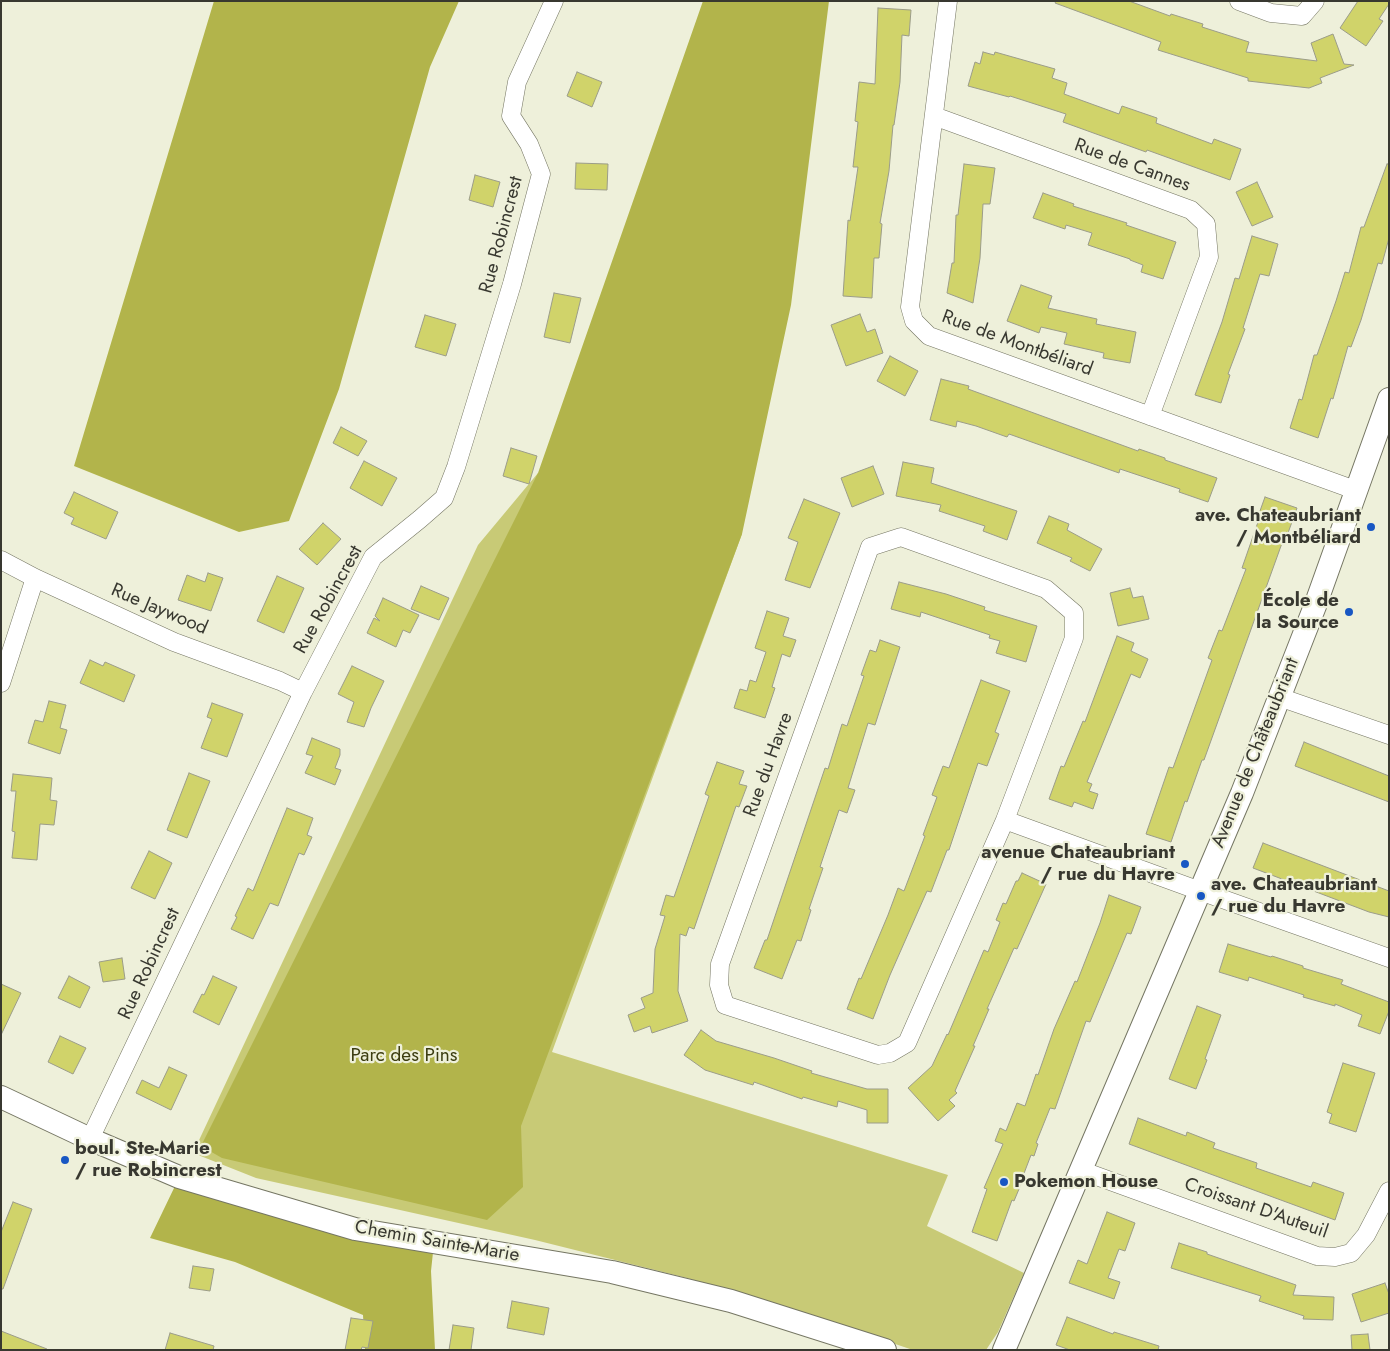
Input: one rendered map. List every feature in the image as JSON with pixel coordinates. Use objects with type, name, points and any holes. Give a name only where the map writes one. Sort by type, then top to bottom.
[{"type":"street","name":"Rue Robincrest","points":[[90,1139],[303,692],[373,557],[444,498],[456,467],[512,284],[540,174],[529,144],[511,116],[516,82],[554,1]]},
{"type":"street","name":"Rue de Montbéliard","points":[[948,1],[910,307],[914,321],[929,336],[1355,490]]},
{"type":"street","points":[[1239,1],[1271,13],[1302,16],[1315,1]]},
{"type":"street","name":"Rue de Cannes","points":[[934,116],[1191,210],[1206,224],[1209,257],[1150,416]]},
{"type":"street","name":"Avenue de Châteaubriant","points":[[1004,1350],[1242,793],[1315,606],[1389,399]]},
{"type":"street","name":"Rue du Havre","points":[[901,536],[1046,589],[1074,613],[1074,638],[1005,820],[907,1043],[890,1053],[878,1055],[725,1004],[719,985],[720,964],[870,547],[901,536]]},
{"type":"street","name":"Rue Jaywood","points":[[1,560],[35,578],[174,642],[280,681],[303,692]]},
{"type":"street","points":[[1,683],[35,578]]},
{"type":"street","points":[[1279,697],[1389,736]]},
{"type":"street","points":[[1005,820],[1200,892],[1389,958]]},
{"type":"street","name":"Chemin Sainte-Marie","points":[[1,1097],[90,1139],[179,1177],[355,1229],[612,1272],[730,1301],[885,1350]]},
{"type":"street","name":"Croissant D'Auteuil","points":[[1080,1170],[1317,1256],[1335,1257],[1352,1252],[1366,1236],[1389,1191]]},
{"type":"green space","points":[[214,1],[459,1],[430,67],[339,389],[289,521],[239,532],[74,466]]},
{"type":"green space","name":"Parc des Pins","points":[[703,1],[829,1],[791,305],[742,534],[521,1126],[523,1187],[487,1220],[222,1158],[201,1146],[538,473]]},
{"type":"green space","name":"Parc des Pins","points":[[538,473],[742,534],[552,1052],[948,1175],[927,1226],[1024,1273],[998,1332],[986,1350],[913,1350],[815,1317],[687,1278],[535,1240],[256,1178],[193,1153],[478,545]]},
{"type":"green space","points":[[175,1186],[241,1207],[434,1243],[431,1271],[435,1350],[365,1350],[363,1315],[235,1262],[150,1238]]},
{"type":"building","points":[[1056,1],[1129,1],[1170,16],[1171,14],[1203,24],[1202,27],[1249,42],[1246,52],[1317,61],[1311,43],[1333,34],[1344,64],[1354,65],[1320,78],[1322,83],[1309,88],[1248,81],[1248,78],[1158,50],[1161,42],[1055,3]]},
{"type":"building","points":[[1358,1],[1389,1],[1379,19],[1383,21],[1366,46],[1340,28]]},
{"type":"building","points":[[878,8],[911,10],[909,36],[902,35],[900,82],[893,125],[889,171],[880,223],[882,224],[879,258],[874,258],[872,298],[843,296],[848,220],[850,221],[858,167],[853,167],[858,122],[855,121],[859,82],[875,84]]},
{"type":"building","points":[[983,52],[994,55],[995,52],[1055,69],[1052,78],[1067,83],[1064,94],[1119,114],[1122,106],[1157,118],[1156,123],[1212,144],[1214,139],[1241,149],[1230,180],[1063,122],[1066,114],[1010,96],[968,86],[975,62],[980,64]]},
{"type":"building","points":[[577,72],[602,82],[592,107],[567,96]]},
{"type":"building","points":[[576,163],[608,164],[607,190],[575,189]]},
{"type":"building","points":[[964,164],[995,168],[990,204],[983,204],[980,258],[973,303],[947,293],[952,263],[954,263],[956,215],[958,215]]},
{"type":"building","points":[[1387,164],[1389,164],[1389,238],[1382,264],[1378,263],[1351,347],[1348,346],[1333,399],[1331,398],[1318,438],[1290,428],[1299,399],[1302,400],[1314,355],[1317,355],[1345,272],[1349,273],[1361,227],[1364,227]]},
{"type":"building","points":[[475,175],[500,182],[493,207],[469,200]]},
{"type":"building","points":[[1257,182],[1273,217],[1252,226],[1236,192]]},
{"type":"building","points":[[1043,193],[1074,204],[1073,206],[1127,223],[1126,225],[1176,242],[1163,279],[1141,272],[1143,265],[1130,259],[1088,245],[1092,233],[1066,225],[1065,229],[1033,218]]},
{"type":"building","points":[[1252,236],[1278,244],[1269,276],[1260,274],[1243,328],[1245,329],[1228,374],[1230,375],[1221,403],[1195,395],[1222,322],[1235,278],[1239,279]]},
{"type":"building","points":[[1021,285],[1052,296],[1048,308],[1097,319],[1096,324],[1136,332],[1130,363],[1103,358],[1104,353],[1064,344],[1067,333],[1041,327],[1039,333],[1007,321]]},
{"type":"building","points":[[554,293],[581,298],[570,343],[544,337]]},
{"type":"building","points":[[860,314],[867,332],[875,329],[883,353],[846,366],[831,325]]},
{"type":"building","points":[[425,315],[456,324],[446,356],[415,347]]},
{"type":"building","points":[[890,356],[918,371],[905,396],[877,381]]},
{"type":"building","points":[[941,379],[969,386],[968,389],[1217,478],[1208,502],[1179,492],[1180,489],[1120,469],[1119,473],[1009,434],[1007,437],[957,421],[956,427],[930,420]]},
{"type":"building","points":[[341,427],[367,441],[358,456],[333,443]]},
{"type":"building","points":[[511,448],[537,456],[529,484],[503,476]]},
{"type":"building","points":[[364,461],[397,478],[382,506],[350,488]]},
{"type":"building","points":[[903,462],[934,468],[931,483],[1017,511],[1007,540],[983,531],[985,526],[939,511],[941,505],[896,496]]},
{"type":"building","points":[[873,466],[884,494],[852,507],[841,478]]},
{"type":"building","points":[[74,492],[118,512],[106,539],[71,524],[74,518],[64,513]]},
{"type":"building","points":[[1265,497],[1297,508],[1288,533],[1286,532],[1204,760],[1202,760],[1187,802],[1185,801],[1171,842],[1146,834],[1169,767],[1173,768],[1212,660],[1208,658],[1219,630],[1222,631],[1246,569],[1242,568]]},
{"type":"building","points":[[804,499],[840,513],[810,588],[785,580],[798,542],[788,538]]},
{"type":"building","points":[[1049,516],[1069,524],[1067,530],[1102,549],[1090,571],[1070,561],[1072,558],[1037,543]]},
{"type":"building","points":[[323,523],[341,539],[317,565],[299,549]]},
{"type":"building","points":[[208,573],[223,578],[211,611],[178,600],[187,575],[205,582]]},
{"type":"building","points":[[277,576],[304,588],[284,633],[257,621]]},
{"type":"building","points":[[899,582],[946,594],[985,607],[984,610],[1037,626],[1026,662],[996,653],[1000,641],[989,638],[990,635],[921,612],[920,617],[891,609]]},
{"type":"building","points":[[421,586],[449,598],[439,620],[411,609]]},
{"type":"building","points":[[1130,588],[1133,598],[1143,596],[1149,619],[1118,626],[1110,593]]},
{"type":"building","points":[[383,598],[419,615],[410,633],[403,630],[396,647],[367,633],[374,618],[380,621],[375,616]]},
{"type":"building","points":[[767,611],[789,618],[783,636],[796,640],[790,657],[782,654],[772,687],[775,688],[765,718],[734,708],[740,689],[747,691],[750,680],[756,682],[766,652],[755,648]]},
{"type":"building","points":[[1117,636],[1134,643],[1131,651],[1148,659],[1140,678],[1131,674],[1087,782],[1092,784],[1089,791],[1098,794],[1093,809],[1074,802],[1072,807],[1049,799],[1061,766],[1064,767],[1083,721],[1085,722]]},
{"type":"building","points":[[880,640],[900,647],[875,725],[868,723],[848,788],[855,790],[847,813],[839,810],[820,867],[823,868],[809,909],[811,910],[801,941],[797,940],[782,979],[754,968],[765,940],[767,940],[825,768],[828,769],[842,724],[847,726],[864,676],[861,675],[870,650],[876,652]]},
{"type":"building","points":[[90,660],[103,666],[105,662],[135,675],[124,702],[80,683]]},
{"type":"building","points":[[352,666],[384,681],[364,727],[347,722],[354,702],[338,694]]},
{"type":"building","points":[[981,680],[1010,691],[995,732],[999,734],[987,766],[978,763],[949,850],[947,850],[931,892],[927,891],[873,1019],[847,1009],[898,888],[904,891],[925,836],[923,835],[937,797],[932,795],[943,766],[949,768]]},
{"type":"building","points":[[49,701],[66,705],[60,728],[67,730],[60,754],[28,743],[35,720],[43,722]]},
{"type":"building","points":[[212,703],[243,714],[227,757],[201,748],[212,719],[207,717]]},
{"type":"building","points":[[312,738],[340,749],[340,755],[335,768],[341,770],[335,785],[305,773],[313,756],[306,754]]},
{"type":"building","points":[[1304,742],[1389,776],[1389,802],[1295,766]]},
{"type":"building","points":[[717,762],[744,771],[739,784],[747,786],[739,807],[736,806],[694,929],[689,927],[686,936],[680,934],[678,991],[688,1021],[652,1033],[650,1026],[634,1032],[628,1015],[645,1008],[641,998],[653,993],[655,949],[665,916],[660,915],[666,895],[674,897],[709,796],[705,794]]},
{"type":"building","points":[[189,773],[210,781],[187,838],[167,830]]},
{"type":"building","points":[[13,774],[52,778],[50,800],[57,801],[54,825],[40,824],[37,860],[12,858],[15,832],[12,831],[16,791],[11,791]]},
{"type":"building","points":[[287,808],[313,818],[307,835],[312,837],[304,855],[299,853],[278,906],[270,903],[253,939],[231,929],[248,888],[253,891]]},
{"type":"building","points":[[1263,843],[1389,891],[1389,917],[1369,912],[1253,868]]},
{"type":"building","points":[[149,851],[172,863],[155,899],[131,888]]},
{"type":"building","points":[[1022,873],[1046,884],[1017,949],[1014,948],[987,1009],[989,1009],[973,1046],[975,1046],[955,1091],[957,1093],[949,1100],[955,1106],[938,1121],[908,1088],[932,1066],[948,1035],[984,950],[988,952],[1000,922],[996,920],[1003,903],[1006,904],[1016,881],[1018,881]]},
{"type":"building","points":[[1109,895],[1141,907],[1131,934],[1127,933],[1090,1022],[1086,1021],[1055,1109],[1050,1108],[1036,1143],[1038,1144],[1034,1156],[1031,1155],[1024,1177],[1014,1201],[1012,1200],[997,1241],[972,1232],[987,1189],[984,1188],[1003,1144],[995,1141],[1000,1128],[1006,1131],[1017,1103],[1025,1106],[1054,1029],[1075,981],[1077,982]]},
{"type":"building","points":[[1228,944],[1272,956],[1343,980],[1341,984],[1389,1002],[1389,1011],[1380,1034],[1358,1026],[1362,1015],[1335,1004],[1335,1006],[1303,997],[1304,995],[1249,977],[1248,981],[1219,972]]},
{"type":"building","points":[[122,958],[125,979],[103,982],[99,962]]},
{"type":"building","points":[[69,976],[90,987],[80,1008],[58,998]]},
{"type":"building","points":[[213,976],[237,987],[219,1025],[193,1012]]},
{"type":"building","points":[[1,984],[21,993],[1,1035]]},
{"type":"building","points":[[1197,1006],[1221,1015],[1196,1089],[1169,1079]]},
{"type":"building","points":[[701,1030],[716,1041],[774,1058],[812,1071],[811,1073],[867,1089],[888,1089],[888,1123],[867,1123],[867,1110],[838,1101],[837,1107],[803,1097],[802,1099],[754,1082],[753,1085],[705,1070],[684,1055]]},
{"type":"building","points":[[60,1036],[86,1048],[73,1074],[48,1062]]},
{"type":"building","points":[[1343,1063],[1375,1073],[1356,1132],[1329,1123],[1332,1114],[1327,1112]]},
{"type":"building","points":[[169,1067],[187,1075],[171,1110],[136,1093],[142,1080],[159,1088]]},
{"type":"building","points":[[1138,1118],[1186,1136],[1187,1132],[1215,1143],[1213,1148],[1257,1163],[1256,1168],[1311,1187],[1313,1182],[1344,1193],[1335,1220],[1129,1144]]},
{"type":"building","points":[[13,1202],[32,1209],[3,1289],[1,1289],[1,1232]]},
{"type":"building","points":[[1107,1212],[1135,1223],[1125,1251],[1119,1249],[1108,1278],[1120,1282],[1114,1299],[1069,1283],[1078,1260],[1087,1264]]},
{"type":"building","points":[[1179,1243],[1296,1285],[1293,1295],[1334,1297],[1333,1320],[1303,1319],[1304,1316],[1259,1301],[1261,1296],[1171,1268]]},
{"type":"building","points":[[193,1266],[214,1269],[210,1291],[189,1288]]},
{"type":"building","points":[[1385,1283],[1389,1294],[1389,1313],[1361,1322],[1352,1294]]},
{"type":"building","points":[[512,1301],[549,1308],[544,1335],[507,1328]]},
{"type":"building","points":[[1067,1317],[1113,1334],[1114,1332],[1159,1346],[1158,1350],[1070,1350],[1056,1345]]},
{"type":"building","points":[[351,1318],[373,1321],[368,1348],[362,1347],[361,1350],[345,1350]]},
{"type":"building","points":[[453,1325],[474,1328],[471,1350],[449,1350]]},
{"type":"building","points":[[1,1331],[47,1349],[47,1350],[1,1350]]},
{"type":"building","points":[[170,1333],[214,1346],[213,1350],[165,1350]]},
{"type":"building","points":[[1368,1334],[1370,1350],[1352,1350],[1351,1335]]},
{"type":"place","name":"ave. Chateaubriant / Montbéliard","points":[[1371,527]]},
{"type":"place","name":"École de la Source","points":[[1349,612]]},
{"type":"place","name":"avenue Chateaubriant / rue du Havre","points":[[1185,864]]},
{"type":"place","name":"ave. Chateaubriant / rue du Havre","points":[[1201,896]]},
{"type":"place","name":"boul. Ste-Marie / rue Robincrest","points":[[65,1160]]},
{"type":"place","name":"Pokemon House","points":[[1004,1182]]}]
